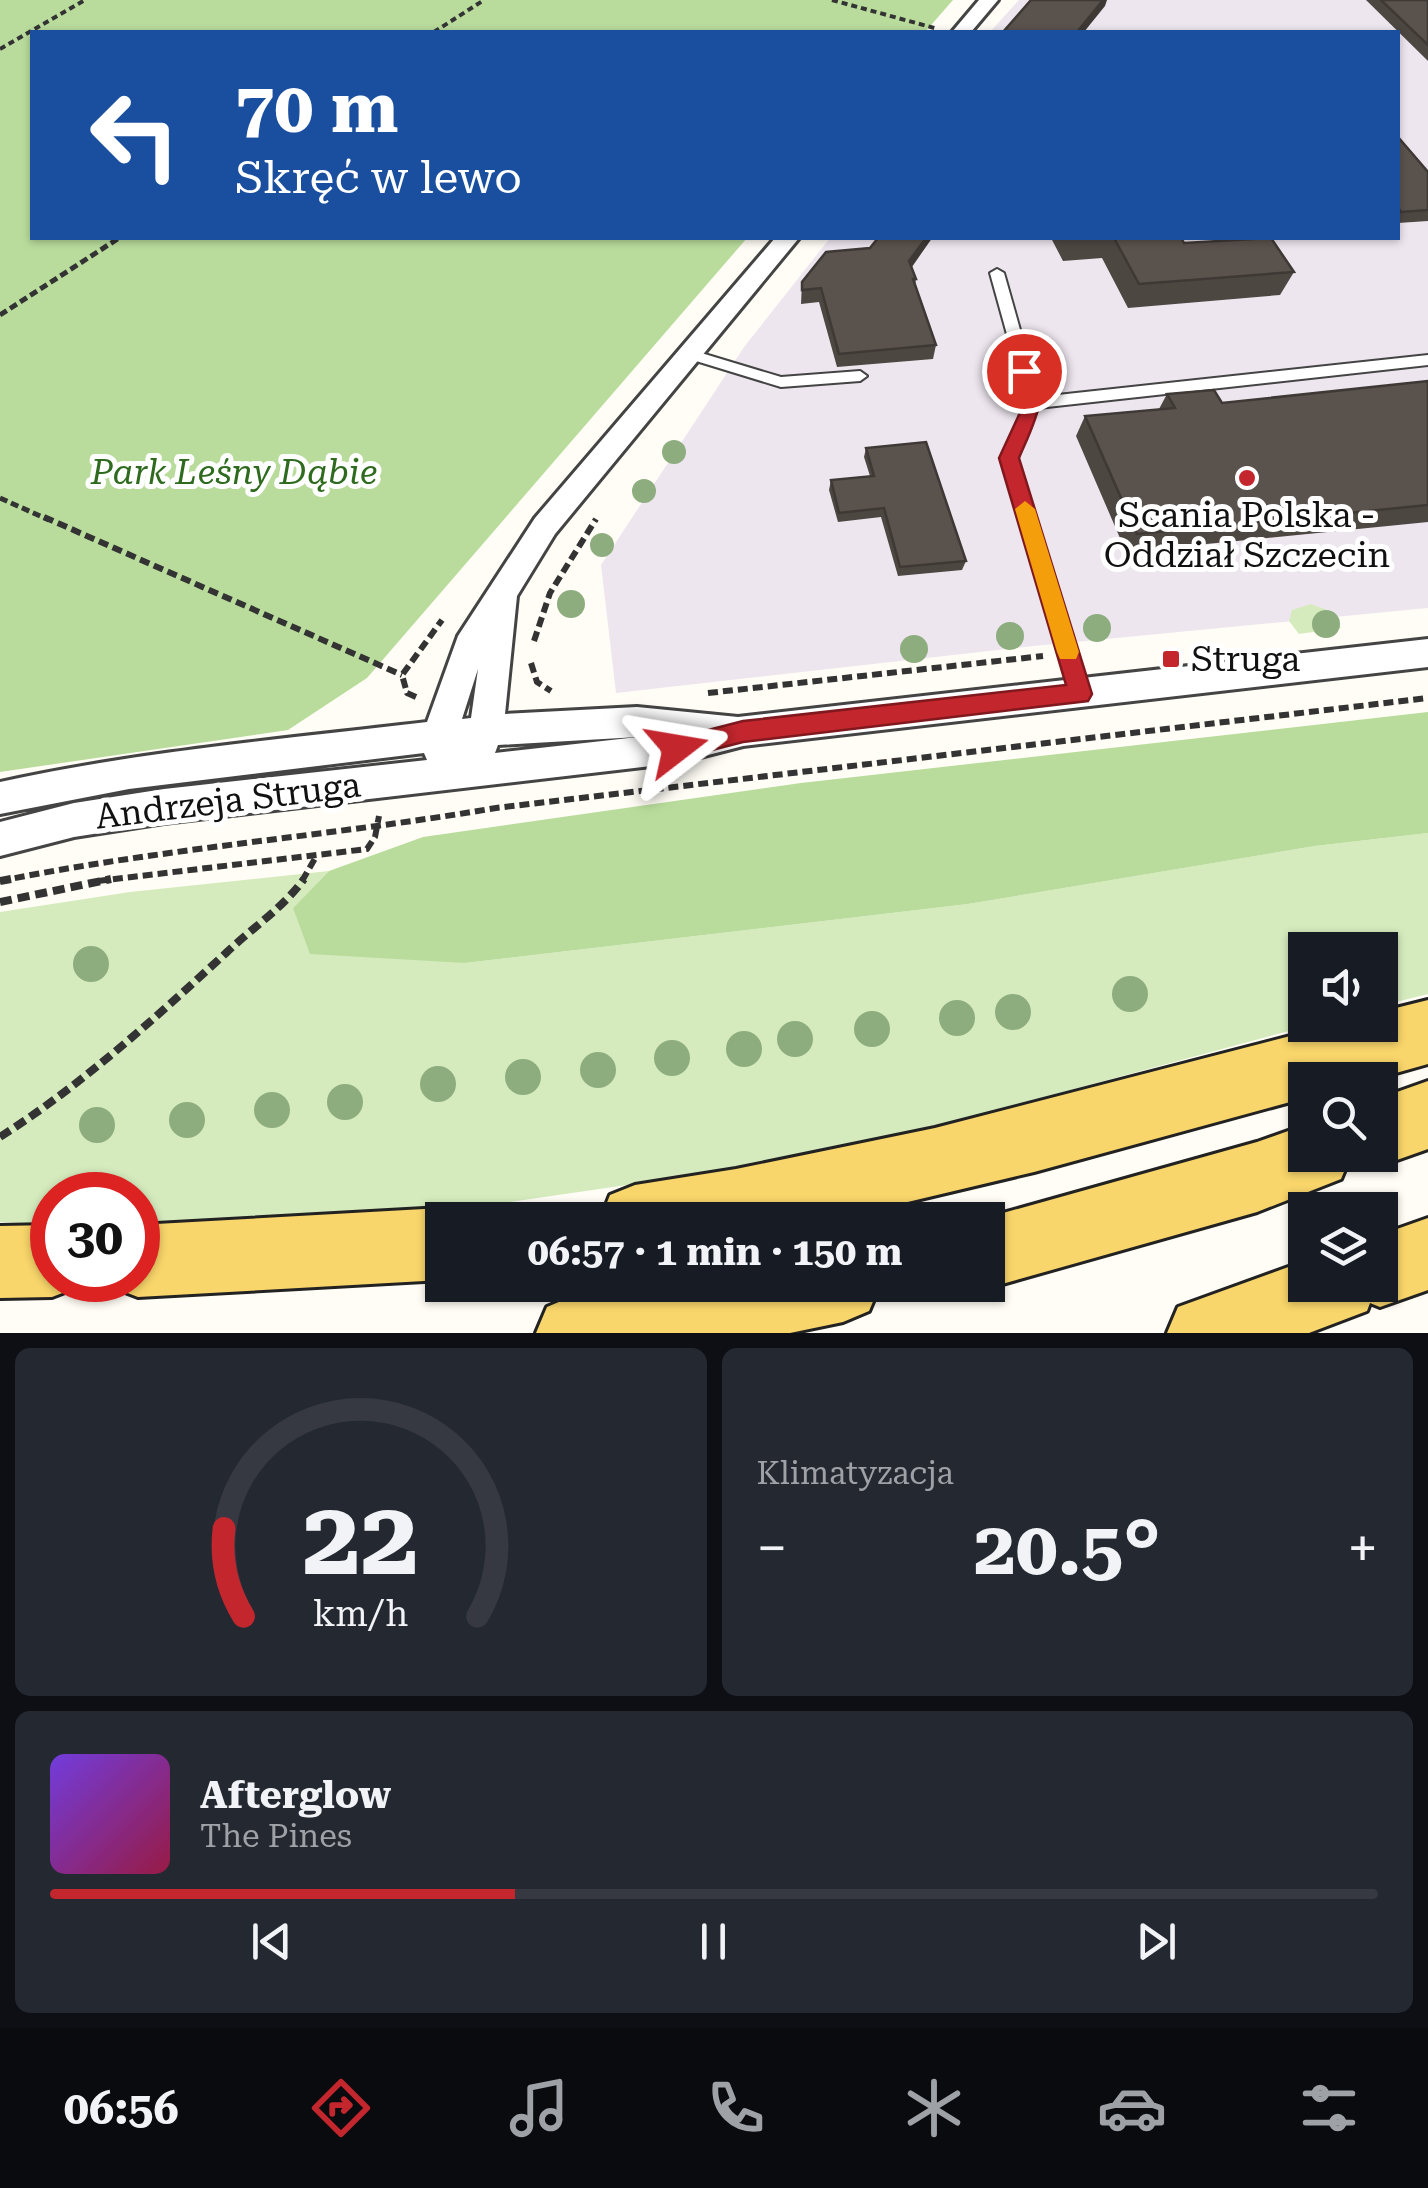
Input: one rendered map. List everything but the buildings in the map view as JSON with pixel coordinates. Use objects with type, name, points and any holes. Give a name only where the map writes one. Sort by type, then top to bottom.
[{"type":"main road","points":[[731,1202],[1016,1144],[1428,1032]]},
{"type":"main road","points":[[1398,1125],[1428,1114]]},
{"type":"main road","points":[[1005,1247],[1288,1165]]},
{"type":"main road","points":[[160,1260],[425,1245]]},
{"type":"main road","points":[[1398,1265],[1428,1254]]},
{"type":"main road","points":[[0,1262],[30,1261]]},
{"type":"main road","points":[[573,1333],[762,1302]]},
{"type":"main road","points":[[1204,1333],[1292,1302]]},
{"type":"street","points":[[964,30],[988,0]]},
{"type":"street","points":[[503,596],[486,732],[478,753],[458,773],[443,758],[439,737],[469,646],[545,526],[785,240]]},
{"type":"street","name":"Andrzeja Struga","points":[[0,839],[74,820],[164,806],[677,748],[743,731],[1428,654]]},
{"type":"street","name":"Andrzeja Struga","points":[[0,798],[97,777],[486,732],[686,722],[743,731]]},
{"type":"lane","points":[[998,273],[1033,404],[1009,458],[1080,694]]},
{"type":"lane","points":[[688,354],[782,382],[860,376]]},
{"type":"lane","points":[[1033,404],[1428,360]]},
{"type":"path","points":[[33,30],[85,0]]},
{"type":"path","points":[[437,30],[484,0]]},
{"type":"path","points":[[832,0],[941,30]]},
{"type":"path","points":[[0,49],[30,32]]},
{"type":"path","points":[[0,315],[116,240]]},
{"type":"path","points":[[0,498],[402,675]]},
{"type":"path","points":[[559,694],[537,682],[531,655],[550,592],[601,513]]},
{"type":"path","points":[[702,693],[1039,655],[1069,658]]},
{"type":"path","points":[[0,880],[114,858],[376,828],[496,808],[1428,698]]},
{"type":"path","points":[[0,902],[108,879],[367,849],[376,828],[376,816],[440,806]]},
{"type":"path","points":[[0,1137],[90,1078],[120,1052],[294,892],[317,855]]},
{"type":"shaded area","points":[[1019,0],[1428,0],[1428,608],[1034,646],[616,693],[601,565],[744,347],[828,240],[1400,240],[1400,30],[992,30]]},
{"type":"green space","name":"Park Leśny Dąbie","points":[[0,0],[953,0],[927,30],[30,30],[30,240],[745,240],[367,678],[288,730],[0,772]]},
{"type":"green space","points":[[1311,604],[1330,611],[1341,628],[1299,634],[1289,621],[1292,610]]},
{"type":"green space","points":[[1428,712],[1428,833],[1315,846],[968,904],[465,963],[310,954],[293,908],[329,871],[423,837],[801,783]]},
{"type":"green space","points":[[1428,833],[1428,994],[1398,1002],[1398,932],[1288,932],[1288,1031],[901,1136],[696,1175],[510,1202],[425,1202],[425,1211],[302,1222],[160,1224],[160,1172],[30,1172],[30,1224],[0,1222],[0,912],[130,892],[329,871],[293,908],[465,963],[968,904],[1315,846]]},
{"type":"slow traffic","points":[[1025,509],[1068,652]]},
{"type":"place","name":"Scania Polska - Oddział Szczecin","points":[[1247,478]]},
{"type":"place","name":"Struga","points":[[1171,659]]},
{"type":"route","points":[[677,748],[743,731],[1080,694],[1009,458],[1033,404],[1024,371]]}]
